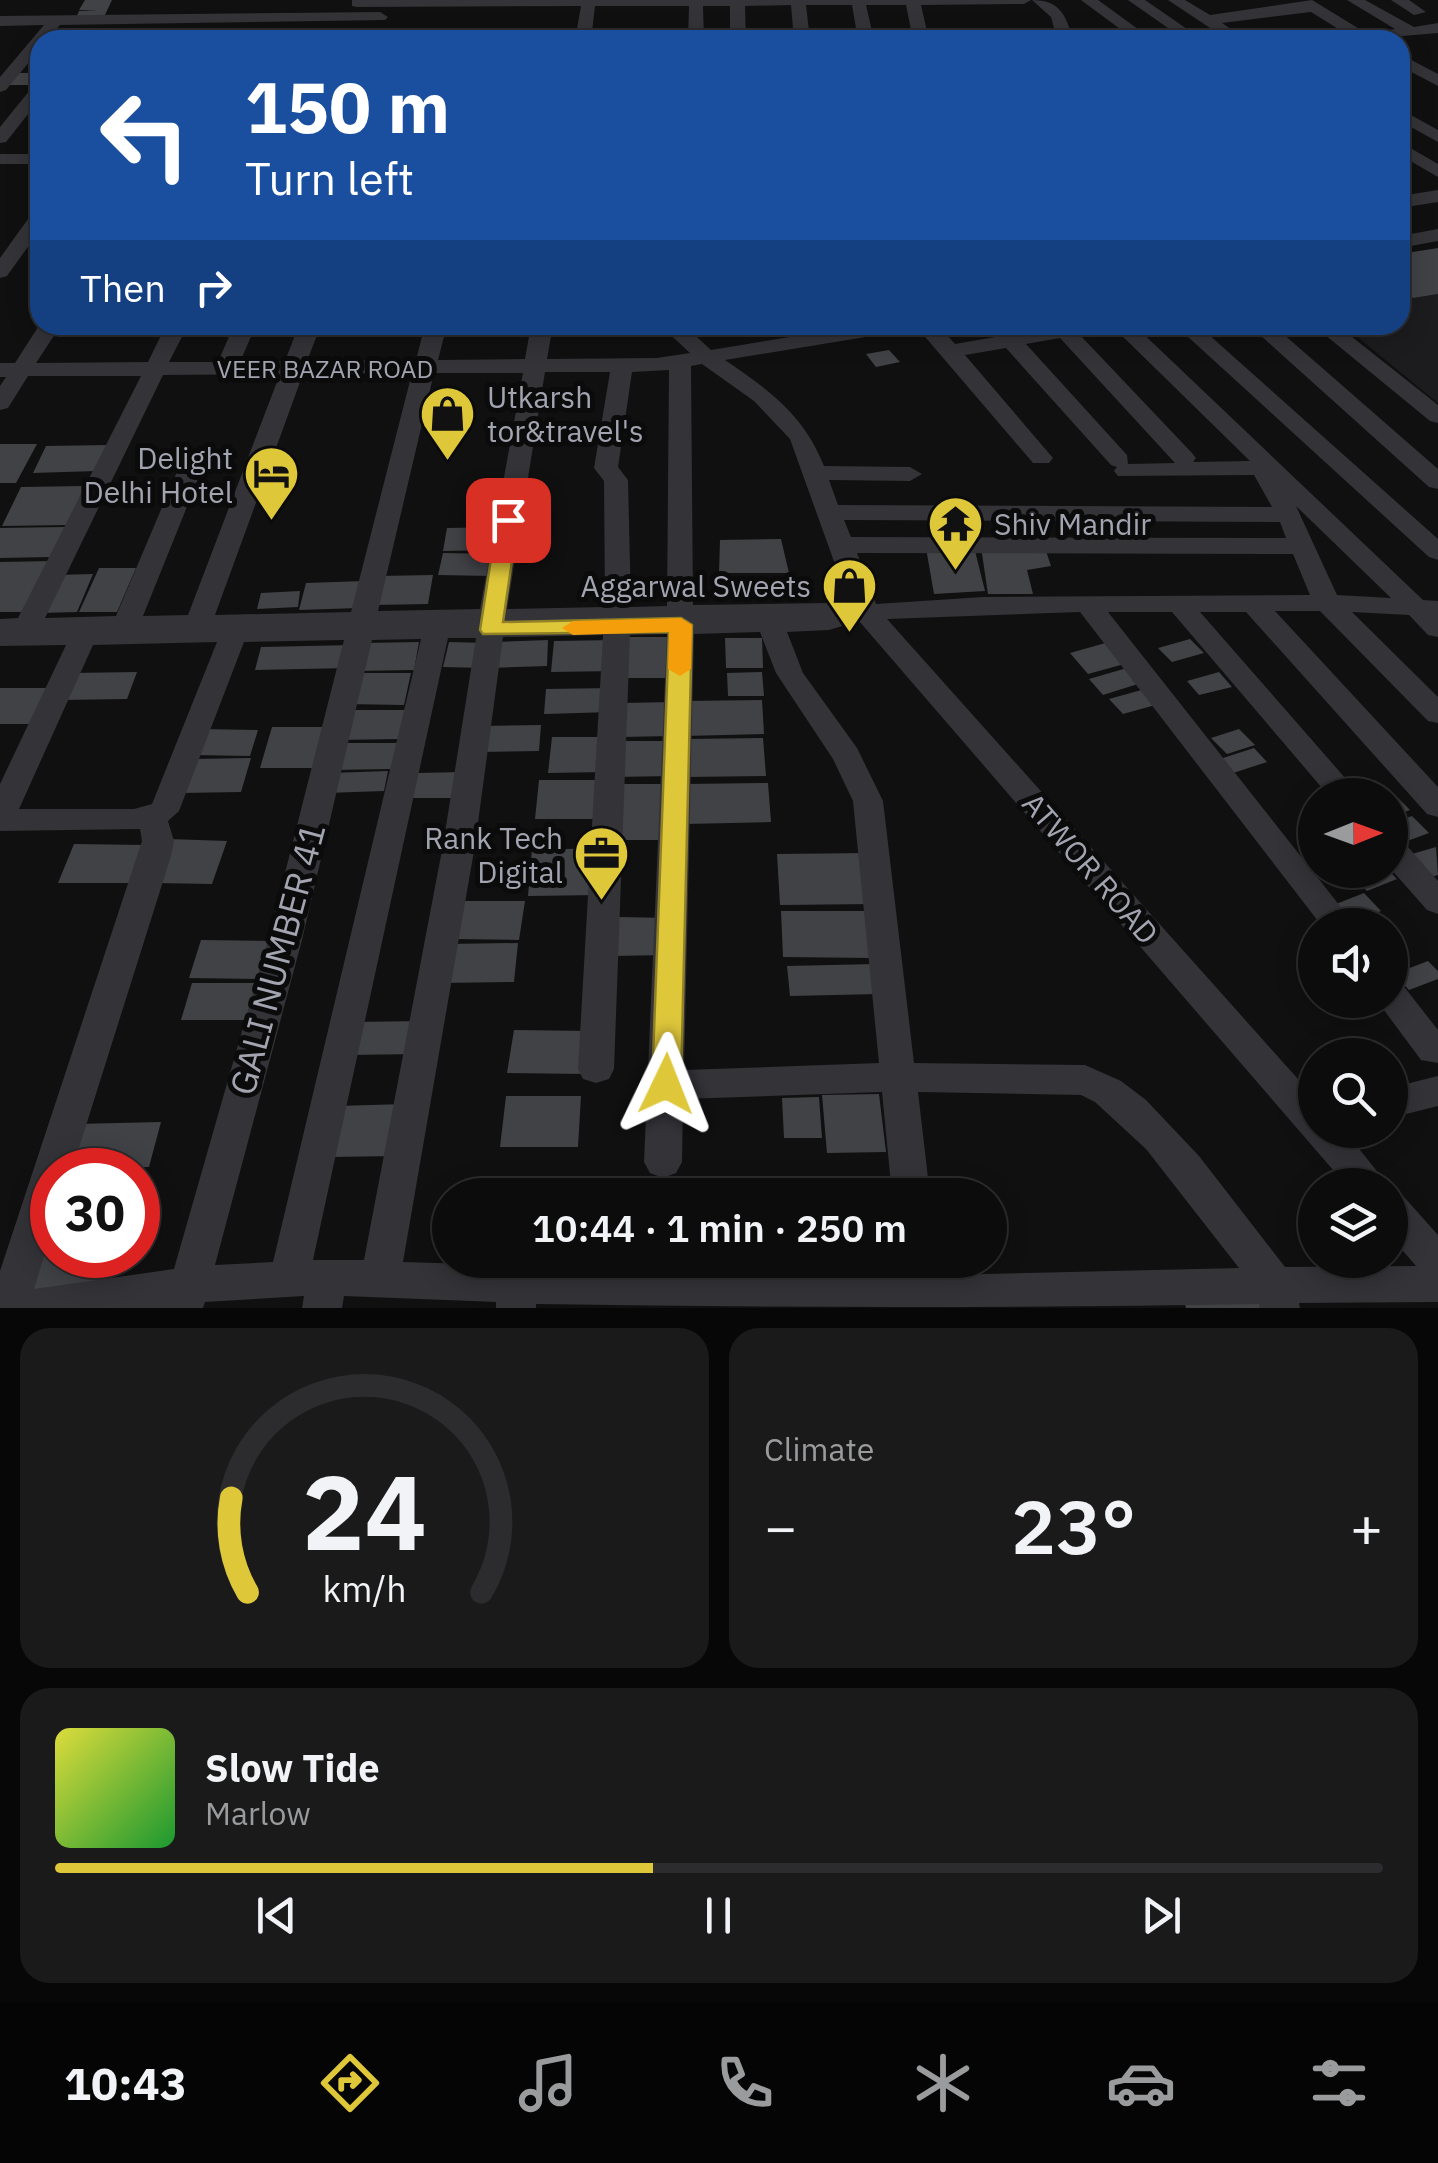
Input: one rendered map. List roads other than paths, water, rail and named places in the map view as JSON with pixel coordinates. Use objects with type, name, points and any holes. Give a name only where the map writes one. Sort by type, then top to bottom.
[{"type":"street","points":[[88,30],[117,0]]},
{"type":"street","points":[[138,20],[150,0]]},
{"type":"street","points":[[166,30],[184,0]]},
{"type":"street","points":[[251,30],[261,0]]},
{"type":"street","points":[[298,30],[311,0]]},
{"type":"street","points":[[737,0],[738,30]]},
{"type":"street","points":[[798,0],[801,30]]},
{"type":"street","points":[[858,0],[864,30]]},
{"type":"street","points":[[912,0],[919,30]]},
{"type":"street","points":[[0,39],[8,21],[303,18],[356,6],[1024,0]]},
{"type":"street","points":[[1040,0],[1058,15],[1062,30]]},
{"type":"street","points":[[1088,0],[1131,30]]},
{"type":"street","points":[[1135,0],[1180,30]]},
{"type":"street","points":[[1175,0],[1223,30]]},
{"type":"street","points":[[1220,0],[1244,15]]},
{"type":"street","points":[[1354,0],[1408,30]]},
{"type":"street","points":[[1398,0],[1419,12]]},
{"type":"street","points":[[696,1],[696,30]]},
{"type":"street","points":[[1207,20],[1308,3],[1352,30]]},
{"type":"street","points":[[345,30],[356,6]]},
{"type":"street","points":[[1384,16],[1438,9]]},
{"type":"street","points":[[206,30],[213,19]]},
{"type":"street","points":[[46,30],[56,20]]},
{"type":"street","points":[[1410,31],[1438,28]]},
{"type":"street","points":[[0,87],[6,71],[30,47]]},
{"type":"street","points":[[1410,65],[1438,80]]},
{"type":"street","points":[[0,138],[30,100]]},
{"type":"street","points":[[1410,120],[1438,137]]},
{"type":"street","points":[[1410,153],[1438,172]]},
{"type":"street","points":[[0,159],[30,159]]},
{"type":"street","points":[[1410,183],[1433,196]]},
{"type":"street","points":[[0,272],[30,230]]},
{"type":"street","points":[[0,403],[10,370],[41,335]]},
{"type":"street","points":[[14,627],[172,335]]},
{"type":"street","points":[[226,368],[241,335]]},
{"type":"street","points":[[198,623],[306,335]]},
{"type":"street","name":"GALI NUMBER 41","points":[[186,1296],[284,940],[433,335]]},
{"type":"street","points":[[380,1278],[459,845],[540,335]]},
{"type":"street","points":[[682,335],[781,413],[801,437],[840,545],[854,614]]},
{"type":"street","points":[[759,335],[770,348]]},
{"type":"street","name":"VEER BAZAR ROAD","points":[[10,370],[622,366],[709,359],[845,335]]},
{"type":"street","points":[[935,335],[1041,458]]},
{"type":"street","points":[[950,352],[1038,335]]},
{"type":"street","points":[[1071,335],[1184,458]]},
{"type":"street","points":[[1133,335],[1428,609],[1438,629]]},
{"type":"street","points":[[1197,335],[1438,552]]},
{"type":"street","points":[[1271,335],[1438,482]]},
{"type":"street","points":[[1337,335],[1438,416]]},
{"type":"street","points":[[1010,340],[1122,466],[1262,468],[1290,515],[1327,603],[1438,714]]},
{"type":"street","points":[[663,1162],[680,619],[680,363]]},
{"type":"street","points":[[596,1070],[618,620],[616,480],[606,468],[622,366]]},
{"type":"street","points":[[126,624],[190,467]]},
{"type":"street","points":[[814,474],[910,474]]},
{"type":"street","points":[[828,512],[1290,515]]},
{"type":"street","points":[[840,545],[1302,546]]},
{"type":"street","points":[[0,638],[854,614],[953,606],[1327,603],[1428,609]]},
{"type":"street","points":[[1254,604],[1438,806]]},
{"type":"street","points":[[1088,605],[1326,908]]},
{"type":"street","points":[[1180,605],[1330,778]]},
{"type":"street","points":[[680,619],[771,624],[828,622],[854,614]]},
{"type":"street","name":"ATWOR ROAD","points":[[854,614],[1298,1104]]},
{"type":"street","points":[[14,627],[198,623],[436,631],[492,623]]},
{"type":"street","points":[[771,624],[787,672],[852,764],[868,801],[909,1178]]},
{"type":"street","points":[[313,1288],[436,631]]},
{"type":"street","points":[[83,637],[0,818],[152,817],[170,802],[234,633]]},
{"type":"street","points":[[60,1148],[154,856],[158,841],[152,817]]},
{"type":"street","points":[[1408,868],[1438,902]]},
{"type":"street","points":[[1408,1016],[1434,1050]]},
{"type":"street","points":[[666,1084],[896,1077],[1085,1080],[1104,1086],[1145,1121],[1276,1295]]},
{"type":"street","points":[[1408,1099],[1438,1092]]},
{"type":"street","points":[[1337,1148],[1354,1168]]},
{"type":"street","points":[[1408,1229],[1438,1263]]},
{"type":"street","points":[[8,1308],[30,1241]]},
{"type":"street","points":[[29,1308],[313,1288],[380,1278],[517,1296],[751,1301],[934,1289],[1090,1299],[1276,1295],[1438,1284]]},
{"type":"place","name":"Utkarsh tor&travel's","points":[[448,462]]},
{"type":"place","name":"Delight Delhi Hotel","points":[[272,523]]},
{"type":"place","name":"Shiv Mandir","points":[[955,572]]},
{"type":"place","name":"Aggarwal Sweets","points":[[850,634]]},
{"type":"place","name":"Rank Tech Digital","points":[[602,903]]}]
